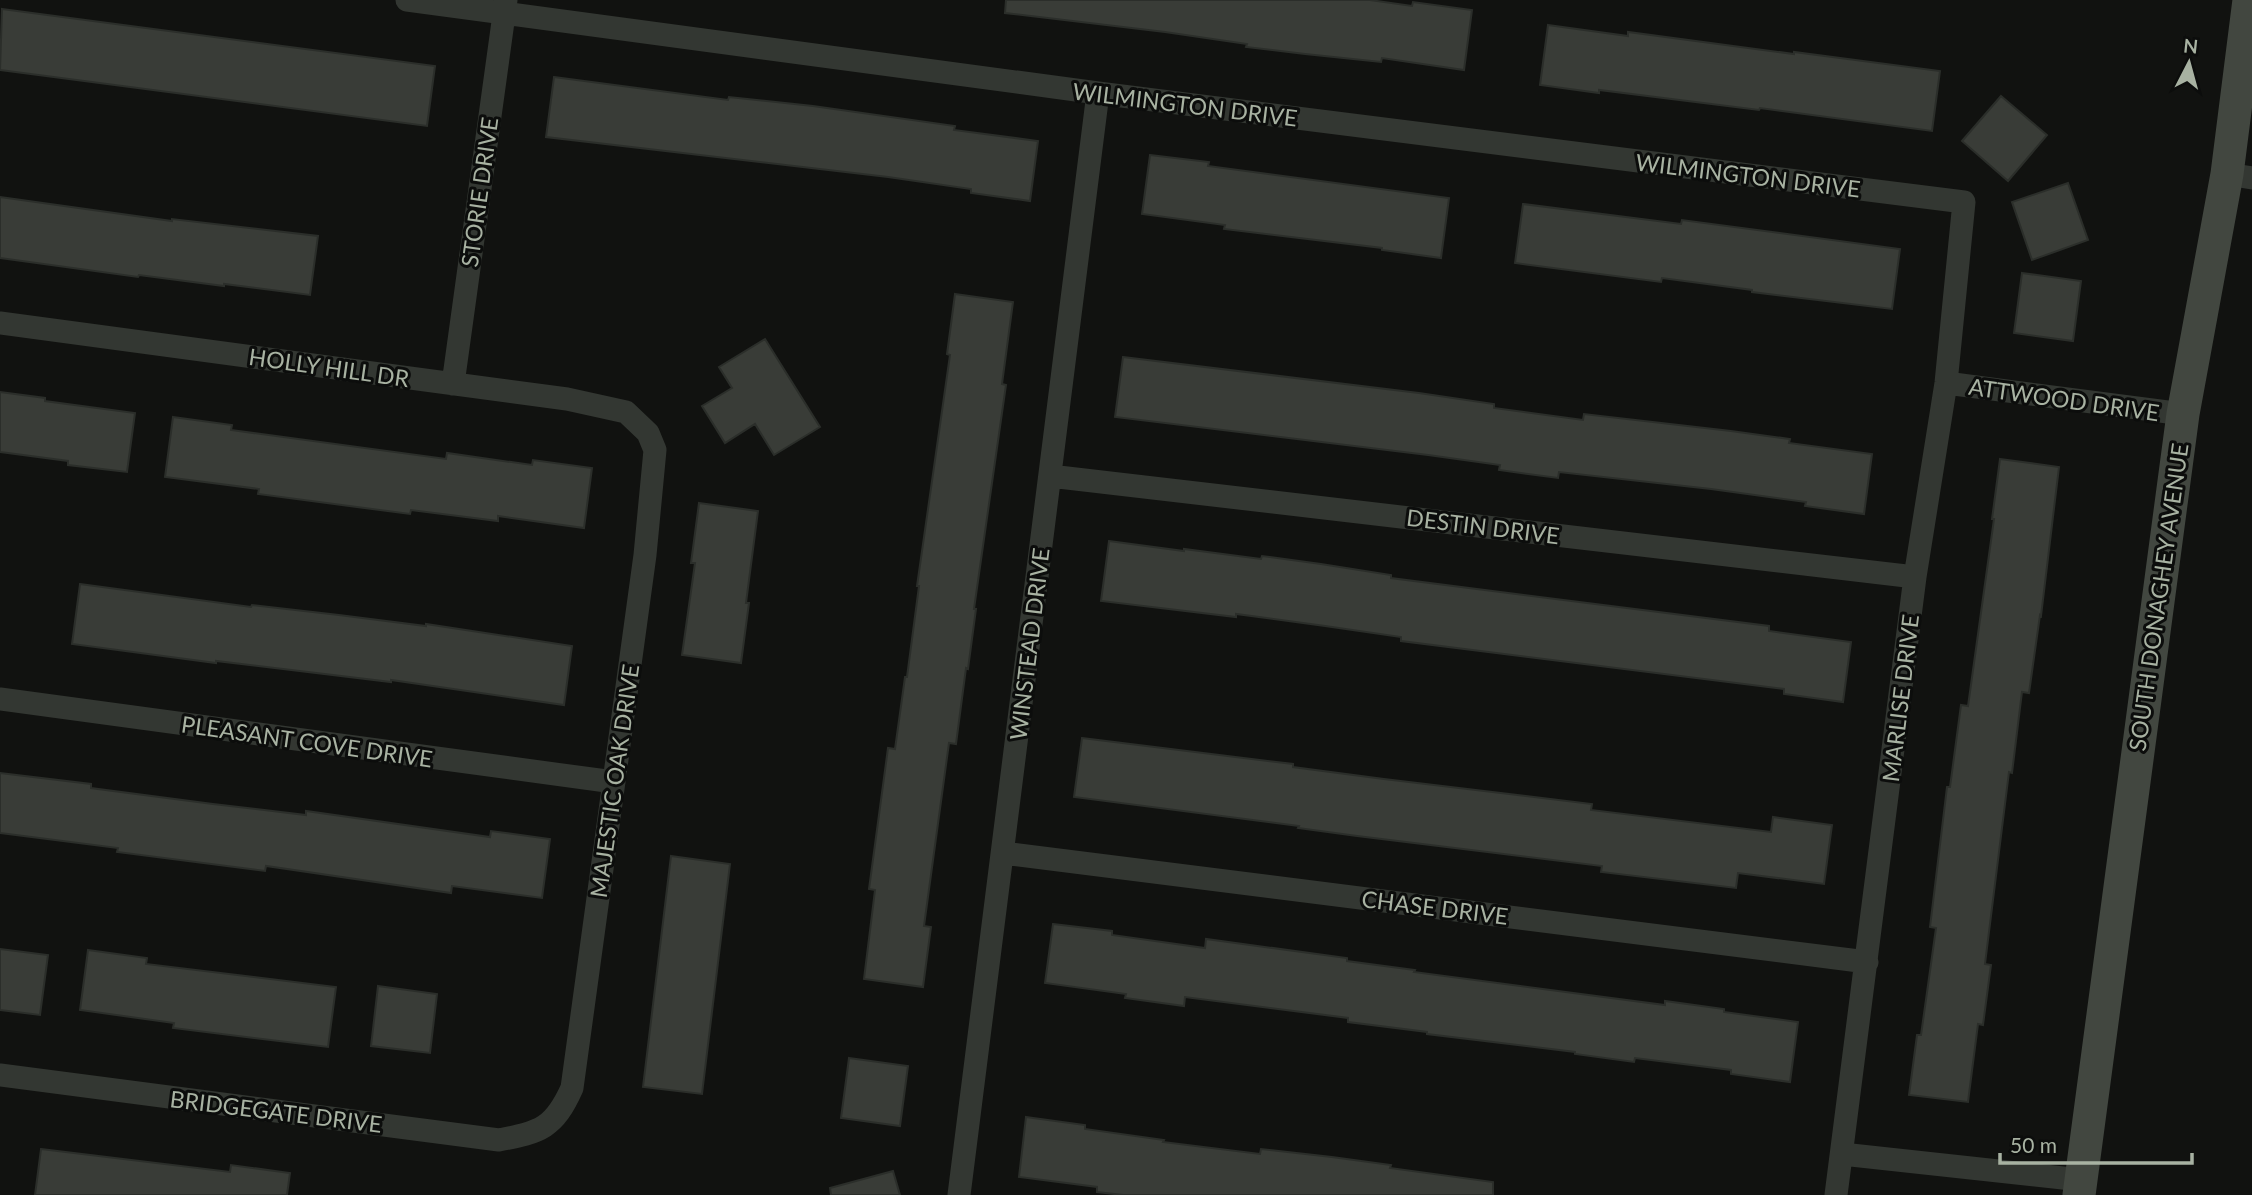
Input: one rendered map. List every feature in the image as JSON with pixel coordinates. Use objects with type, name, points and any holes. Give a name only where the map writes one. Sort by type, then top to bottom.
[{"type":"street","name":"WILMINGTON DRIVE","points":[[407,0],[505,7],[1098,93],[1964,202]]},
{"type":"street","name":"SOUTH DONAGHEY AVENUE","points":[[2080,1187],[2183,414],[2239,176],[2249,0]]},
{"type":"street","name":"STORIE DRIVE","points":[[453,384],[505,7]]},
{"type":"street","name":"WINSTEAD DRIVE","points":[[959,1195],[1098,93]]},
{"type":"street","name":"MARLISE DRIVE","points":[[1836,1195],[1915,577],[1946,383],[1964,202]]},
{"type":"street","name":"HOLLY HILL DR","points":[[0,323],[567,399],[626,412],[648,433]]},
{"type":"street","name":"ATTWOOD DRIVE","points":[[1946,383],[2183,414]]},
{"type":"street","name":"MAJESTIC OAK DRIVE","points":[[551,1124],[564,1106],[572,1088],[646,542],[655,450],[648,433]]},
{"type":"street","name":"DESTIN DRIVE","points":[[1051,476],[1915,577]]},
{"type":"street","name":"PLEASANT COVE DRIVE","points":[[0,699],[614,782]]},
{"type":"street","name":"CHASE DRIVE","points":[[1003,853],[1867,962]]},
{"type":"street","name":"BRIDGEGATE DRIVE","points":[[0,1075],[499,1140],[524,1135],[551,1124]]},
{"type":"street","points":[[1842,1154],[2080,1187]]},
{"type":"building","points":[[1006,0],[1370,0],[1412,6],[1413,2],[1472,10],[1464,70],[1382,58],[1381,62],[1246,47],[1247,44],[1165,32],[1005,13]]},
{"type":"building","points":[[2,9],[435,66],[427,126],[0,70]]},
{"type":"building","points":[[1548,25],[1628,36],[1628,32],[1940,71],[1932,131],[1760,108],[1540,85]]},
{"type":"building","points":[[554,77],[728,100],[729,97],[813,106],[1038,141],[1030,201],[888,177],[546,137]]},
{"type":"building","points":[[2001,96],[2047,135],[2008,181],[1962,141]]},
{"type":"building","points":[[1150,155],[1209,162],[1208,166],[1449,198],[1441,258],[1224,229],[1225,225],[1142,214]]},
{"type":"building","points":[[2068,183],[2088,240],[2032,260],[2012,202]]},
{"type":"building","points":[[0,197],[172,221],[318,236],[310,295],[138,277],[0,258]]},
{"type":"building","points":[[1523,204],[1681,224],[1682,220],[1900,249],[1892,309],[1662,278],[1661,282],[1515,263]]},
{"type":"building","points":[[2022,273],[2081,281],[2073,341],[2014,333]]},
{"type":"building","points":[[955,294],[1013,302],[1002,384],[1006,385],[968,669],[966,668],[956,744],[949,743],[924,926],[931,927],[923,987],[864,979],[875,890],[869,889],[888,748],[895,749],[907,677],[917,586],[950,355],[947,354]]},
{"type":"building","points":[[765,339],[820,427],[774,455],[755,424],[725,443],[702,406],[732,388],[719,367]]},
{"type":"building","points":[[1123,357],[1419,393],[1494,404],[1494,408],[1583,420],[1584,414],[1731,431],[1790,439],[1789,443],[1872,454],[1864,514],[1805,506],[1806,502],[1711,489],[1559,472],[1558,478],[1499,470],[1500,465],[1428,455],[1115,417]]},
{"type":"building","points":[[0,392],[135,413],[127,472],[68,465],[68,461],[0,452]]},
{"type":"building","points":[[173,417],[232,425],[231,430],[446,459],[447,453],[532,465],[533,460],[592,468],[584,528],[498,516],[498,521],[411,510],[410,514],[258,494],[259,489],[165,477]]},
{"type":"building","points":[[2000,459],[2059,467],[2029,693],[2022,692],[2012,773],[2009,772],[1985,964],[1991,965],[1983,1025],[1978,1024],[1968,1102],[1909,1095],[1917,1035],[1921,1035],[1936,928],[1930,927],[1947,787],[1950,787],[1961,705],[1968,706]]},
{"type":"building","points":[[699,503],[758,511],[741,663],[682,655],[695,563],[691,563]]},
{"type":"building","points":[[1109,541],[1321,564],[1391,575],[1391,578],[1769,626],[1769,631],[1851,642],[1843,702],[1784,694],[1784,689],[1401,641],[1401,637],[1325,626],[1101,601]]},
{"type":"building","points":[[80,584],[251,607],[426,624],[572,646],[564,705],[391,680],[216,663],[72,644]]},
{"type":"building","points":[[1082,738],[1592,804],[1591,810],[1771,832],[1773,817],[1832,825],[1824,884],[1738,873],[1736,888],[1601,872],[1602,866],[1074,797]]},
{"type":"building","points":[[0,773],[91,784],[91,788],[213,804],[306,815],[306,811],[490,837],[491,831],[550,839],[542,898],[452,886],[451,893],[266,866],[265,871],[117,852],[118,848],[0,833]]},
{"type":"building","points":[[671,856],[730,864],[702,1094],[643,1087]]},
{"type":"building","points":[[1053,924],[1112,931],[1112,935],[1205,948],[1206,939],[1347,958],[1347,961],[1415,970],[1414,972],[1665,1005],[1665,1001],[1798,1022],[1790,1082],[1731,1074],[1731,1070],[1635,1058],[1634,1062],[1427,1034],[1348,1022],[1348,1018],[1185,997],[1184,1006],[1125,998],[1126,994],[1045,983]]},
{"type":"building","points":[[0,949],[48,955],[40,1015],[0,1010]]},
{"type":"building","points":[[88,950],[147,958],[146,964],[336,987],[328,1047],[173,1028],[174,1023],[80,1010]]},
{"type":"building","points":[[378,986],[437,994],[430,1053],[371,1046]]},
{"type":"building","points":[[849,1058],[908,1066],[900,1126],[841,1118]]},
{"type":"building","points":[[1026,1117],[1085,1125],[1085,1129],[1164,1140],[1163,1142],[1260,1154],[1261,1149],[1332,1157],[1493,1182],[1493,1195],[1123,1195],[1097,1192],[1097,1187],[1019,1177]]},
{"type":"building","points":[[41,1149],[230,1172],[231,1165],[290,1173],[287,1195],[35,1195]]},
{"type":"building","points":[[893,1171],[900,1195],[831,1195],[830,1188]]}]
